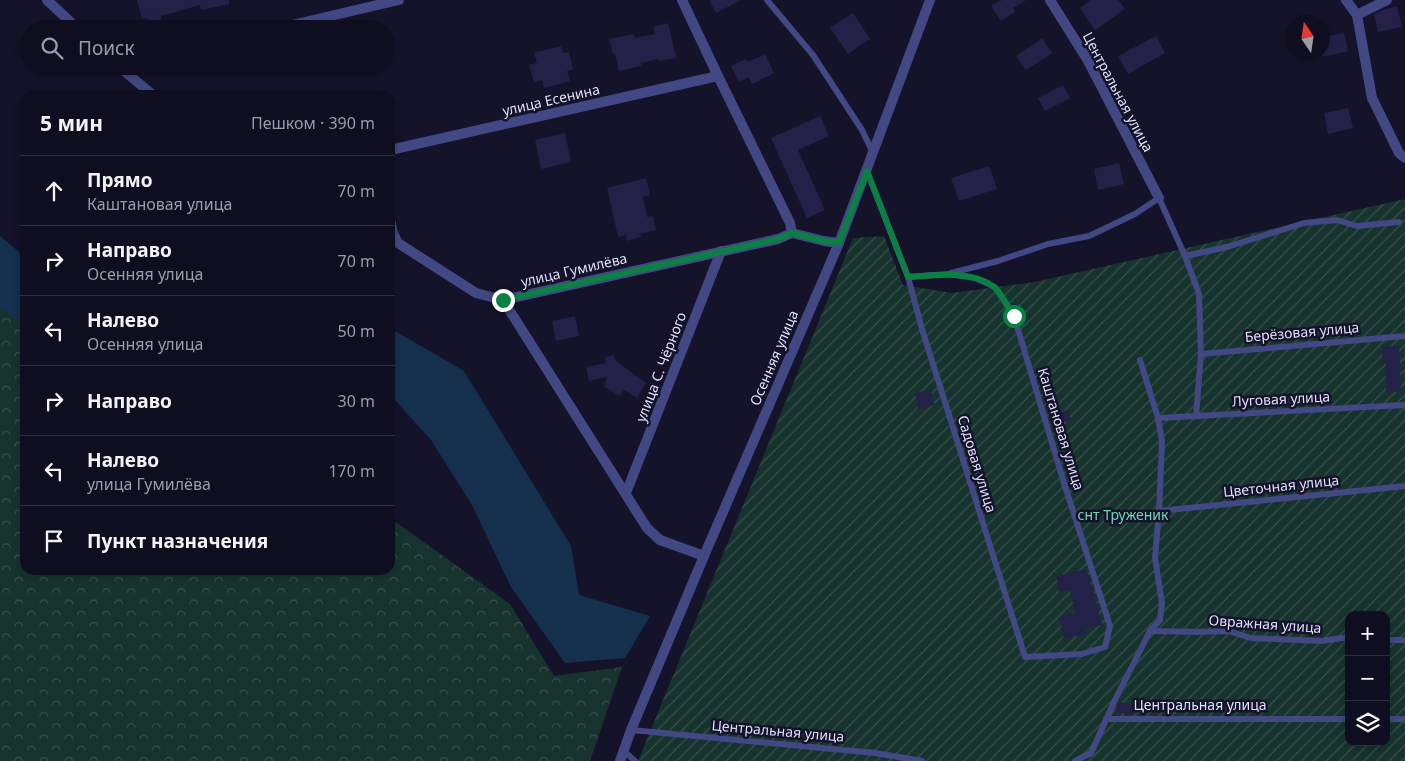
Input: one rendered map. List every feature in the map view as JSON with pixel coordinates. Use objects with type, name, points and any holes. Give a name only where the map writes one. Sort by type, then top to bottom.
[{"type":"street","points":[[47,0],[68,20]]},
{"type":"street","points":[[313,20],[399,0]]},
{"type":"street","points":[[682,0],[790,223],[792,233],[839,243]]},
{"type":"street","name":"Осенняя улица","points":[[622,756],[631,730],[704,556],[839,243],[930,0]]},
{"type":"street","name":"Центральная улица","points":[[1050,0],[1088,59],[1159,198]]},
{"type":"street","points":[[1346,0],[1357,14],[1372,98],[1402,156]]},
{"type":"street","points":[[1357,14],[1387,0]]},
{"type":"street","points":[[129,75],[147,90]]},
{"type":"street","name":"улица Есенина","points":[[395,149],[718,76]]},
{"type":"street","name":"улица Гумилёва","points":[[395,237],[398,243],[476,293],[503,300],[778,239],[792,233]]},
{"type":"street","name":"улица С. Чёрного","points":[[626,493],[721,251]]},
{"type":"street","points":[[503,300],[647,528],[660,540],[704,556]]},
{"type":"lane","points":[[767,0],[813,55],[862,130],[873,152]]},
{"type":"lane","points":[[867,171],[908,277]]},
{"type":"lane","points":[[948,274],[1048,244],[1089,236],[1135,214],[1159,198],[1185,256],[1199,294],[1201,354],[1196,416]]},
{"type":"lane","points":[[1185,256],[1227,247],[1304,223],[1336,220],[1357,226],[1399,222]]},
{"type":"lane","name":"Каштановая улица","points":[[908,277],[948,274],[975,278],[995,287],[1014,316],[1110,626],[1105,646],[1082,654],[1024,657]]},
{"type":"lane","name":"Садовая улица","points":[[908,277],[1024,657]]},
{"type":"lane","name":"Берёзовая улица","points":[[1201,354],[1405,336]]},
{"type":"lane","points":[[1075,761],[1091,753],[1150,631],[1160,620],[1162,603],[1155,558],[1162,442],[1158,418],[1140,360]]},
{"type":"lane","name":"Луговая улица","points":[[1158,418],[1405,405]]},
{"type":"lane","name":"Цветочная улица","points":[[1159,511],[1405,486]]},
{"type":"lane","name":"Овражная улица","points":[[1150,631],[1228,631],[1252,638],[1312,641],[1345,638]]},
{"type":"lane","points":[[1390,640],[1405,640]]},
{"type":"lane","name":"Центральная улица","points":[[1106,719],[1345,719]]},
{"type":"lane","points":[[1390,719],[1405,719]]},
{"type":"lane","name":"Центральная улица","points":[[631,730],[875,753],[922,761]]},
{"type":"lane","points":[[622,756],[635,761]]},
{"type":"green space","name":"снт Труженик","points":[[1405,199],[1405,761],[638,761],[853,238],[884,236],[903,285],[952,293],[1035,282]]},
{"type":"green space","points":[[0,308],[20,323],[20,575],[395,575],[395,522],[510,604],[554,676],[622,667],[590,761],[0,761]]},
{"type":"water","points":[[0,236],[20,253],[20,323],[0,308]]},
{"type":"water","points":[[395,331],[464,371],[571,546],[579,595],[650,616],[625,658],[565,663],[511,587],[472,505],[431,440],[395,400]]},
{"type":"building","points":[[137,0],[229,0],[229,4],[201,10],[200,5],[161,16],[161,20],[142,19]]},
{"type":"building","points":[[709,0],[741,0],[716,13]]},
{"type":"building","points":[[1002,0],[1026,0],[1013,8],[1015,12],[1001,21],[991,6]]},
{"type":"building","points":[[1091,0],[1118,0],[1125,9],[1095,30],[1080,8]]},
{"type":"building","points":[[1397,6],[1402,27],[1378,32],[1374,14]]},
{"type":"building","points":[[853,13],[870,39],[848,54],[830,28]]},
{"type":"building","points":[[668,23],[676,58],[659,61],[658,59],[641,63],[641,66],[619,71],[615,53],[613,54],[609,39],[634,34],[635,38],[655,34],[653,27]]},
{"type":"building","points":[[1344,33],[1348,51],[1330,55],[1330,36]]},
{"type":"building","points":[[1156,36],[1165,53],[1128,74],[1118,56]]},
{"type":"building","points":[[1042,38],[1052,53],[1026,70],[1016,56]]},
{"type":"building","points":[[561,46],[563,53],[569,52],[573,69],[567,71],[570,81],[544,88],[542,80],[534,82],[529,65],[537,63],[534,53]]},
{"type":"building","points":[[765,54],[774,73],[752,84],[749,77],[739,82],[731,66],[746,59],[748,62]]},
{"type":"building","points":[[1063,85],[1070,98],[1045,111],[1038,98]]},
{"type":"building","points":[[1348,108],[1353,128],[1328,134],[1324,113]]},
{"type":"building","points":[[820,116],[829,136],[798,150],[825,210],[807,218],[771,138]]},
{"type":"building","points":[[565,133],[571,162],[541,169],[535,140]]},
{"type":"building","points":[[1119,163],[1124,184],[1098,190],[1094,169]]},
{"type":"building","points":[[989,166],[997,189],[959,201],[951,178]]},
{"type":"building","points":[[646,178],[650,195],[643,197],[647,217],[653,216],[656,230],[640,234],[641,237],[627,241],[626,235],[618,237],[607,188]]},
{"type":"building","points":[[575,316],[579,336],[556,341],[552,321]]},
{"type":"building","points":[[1399,346],[1401,392],[1386,392],[1386,363],[1383,363],[1382,347]]},
{"type":"building","points":[[614,355],[616,361],[646,383],[637,398],[624,390],[619,396],[604,386],[607,377],[589,381],[586,367],[606,363],[605,357]]},
{"type":"building","points":[[931,390],[934,405],[918,409],[915,393]]},
{"type":"building","points":[[1068,410],[1071,420],[1054,425],[1051,415]]},
{"type":"building","points":[[1086,569],[1102,625],[1085,628],[1087,634],[1064,639],[1059,617],[1075,613],[1070,590],[1059,592],[1056,576]]},
{"type":"building","points":[[1120,702],[1136,706],[1134,714],[1115,711]]},
{"type":"route","points":[[503,300],[778,239],[792,233],[839,243],[867,171],[908,277],[948,274],[975,278],[995,287],[1014,316]]}]
